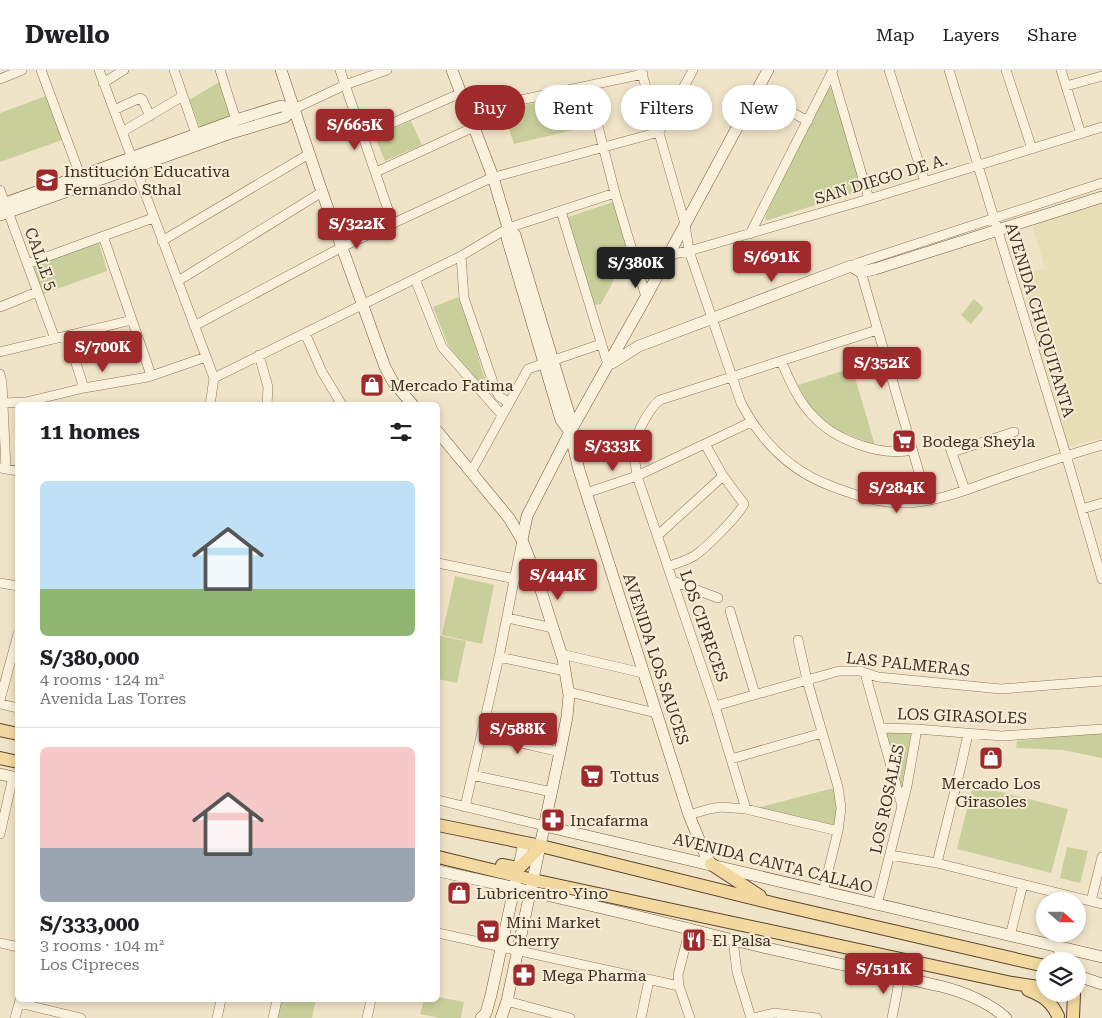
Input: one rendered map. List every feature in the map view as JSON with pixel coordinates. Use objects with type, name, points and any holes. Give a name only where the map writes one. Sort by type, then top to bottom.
[{"type":"main road","points":[[0,730],[15,733]]},
{"type":"main road","points":[[0,758],[15,761]]},
{"type":"main road","points":[[440,824],[540,846],[776,904],[1036,964]]},
{"type":"main road","points":[[517,877],[540,846]]},
{"type":"main road","points":[[440,857],[517,877],[532,886],[1036,987]]},
{"type":"main road","points":[[711,864],[749,890],[776,904]]},
{"type":"main road","points":[[1012,983],[1040,995],[1054,1007],[1058,1017]]},
{"type":"main road","points":[[1058,1002],[1058,1017]]},
{"type":"main road","points":[[1073,1018],[1074,1002]]},
{"type":"street","points":[[0,78],[22,70]]},
{"type":"street","points":[[41,70],[80,175]]},
{"type":"street","points":[[99,70],[214,378],[210,402]]},
{"type":"street","points":[[104,83],[124,70]]},
{"type":"street","points":[[174,70],[198,139]]},
{"type":"street","points":[[220,70],[236,120]]},
{"type":"street","points":[[281,70],[322,192],[385,367],[393,382],[410,402]]},
{"type":"street","points":[[340,70],[393,224]]},
{"type":"street","points":[[3,209],[198,139],[285,117],[294,109],[345,85],[387,70]]},
{"type":"street","name":"AVENIDA LOS SAUCES","points":[[452,70],[458,85]]},
{"type":"street","points":[[194,326],[342,247],[493,177],[658,132],[693,70]]},
{"type":"street","points":[[760,85],[768,70]]},
{"type":"street","points":[[889,70],[925,182]]},
{"type":"street","name":"AVENIDA CHUQUITANTA","points":[[949,70],[1100,564],[1102,579]]},
{"type":"street","points":[[1006,70],[1032,149]]},
{"type":"street","points":[[1061,70],[1081,134]]},
{"type":"street","points":[[595,85],[643,71],[658,132],[685,224],[689,251],[741,403],[751,422],[764,440],[808,476],[870,500],[908,503],[965,490],[1066,455],[1102,445]]},
{"type":"street","points":[[750,234],[832,71]]},
{"type":"street","points":[[832,71],[870,199]]},
{"type":"street","points":[[1066,86],[1102,76]]},
{"type":"street","points":[[122,132],[183,96]]},
{"type":"street","points":[[363,136],[455,96]]},
{"type":"street","points":[[114,110],[140,98],[150,116]]},
{"type":"street","points":[[198,139],[236,120],[281,106],[294,109]]},
{"type":"street","points":[[796,115],[808,121]]},
{"type":"street","name":"SAN DIEGO DE A.","points":[[668,255],[689,251],[870,199],[1102,127]]},
{"type":"street","points":[[376,172],[467,130]]},
{"type":"street","name":"AVENIDA LOS SAUCES","points":[[475,130],[493,177],[508,228],[515,235],[547,361],[570,417],[570,432],[579,470],[643,673],[689,816],[711,864]]},
{"type":"street","points":[[599,130],[615,193],[646,297]]},
{"type":"street","points":[[465,807],[499,657],[527,516],[570,432],[646,297],[736,130]]},
{"type":"street","points":[[162,241],[309,154]]},
{"type":"street","points":[[3,209],[80,175],[133,162]]},
{"type":"street","points":[[927,500],[877,330],[856,269],[858,263],[1102,183]]},
{"type":"street","name":"CALLE 5","points":[[0,190],[3,209],[27,264],[55,339]]},
{"type":"street","points":[[178,281],[322,192]]},
{"type":"street","points":[[214,378],[461,256],[508,228],[615,193]]},
{"type":"street","points":[[608,365],[639,346],[856,269],[875,269],[1102,197]]},
{"type":"street","points":[[561,211],[608,365]]},
{"type":"street","points":[[27,264],[153,218]]},
{"type":"street","points":[[103,236],[151,375]]},
{"type":"street","points":[[461,256],[464,298],[496,391],[499,396],[509,403]]},
{"type":"street","points":[[415,279],[442,347],[502,416]]},
{"type":"street","points":[[0,307],[37,292]]},
{"type":"street","points":[[0,352],[132,320]]},
{"type":"street","points":[[732,376],[877,330]]},
{"type":"street","points":[[304,333],[322,372],[340,402]]},
{"type":"street","points":[[67,336],[84,388]]},
{"type":"street","points":[[471,472],[528,369],[602,344]]},
{"type":"street","points":[[259,355],[268,387],[267,402]]},
{"type":"street","points":[[26,402],[151,375],[206,357]]},
{"type":"street","points":[[780,360],[803,404],[814,418],[829,429],[858,444],[871,448],[888,452],[912,450]]},
{"type":"street","points":[[0,374],[2,383],[3,469]]},
{"type":"street","name":"LOS CIPRECES","points":[[732,376],[660,400],[654,404],[636,439],[634,453],[637,476],[715,706],[746,809]]},
{"type":"street","points":[[2,403],[15,402]]},
{"type":"street","points":[[586,494],[637,476],[751,422]]},
{"type":"street","points":[[952,452],[1014,432]]},
{"type":"street","points":[[440,434],[509,518],[522,540],[553,628],[566,672],[569,692],[567,717],[545,826],[507,1001],[501,1018]]},
{"type":"street","points":[[948,442],[965,490]]},
{"type":"street","points":[[668,567],[694,556],[712,540],[744,504],[723,476],[705,444]]},
{"type":"street","points":[[658,536],[723,476]]},
{"type":"street","points":[[1082,509],[1102,503]]},
{"type":"street","points":[[440,563],[515,580]]},
{"type":"street","points":[[673,581],[718,598]]},
{"type":"street","points":[[0,583],[15,586]]},
{"type":"street","points":[[730,611],[755,694]]},
{"type":"street","points":[[507,618],[553,628]]},
{"type":"street","points":[[798,640],[807,680],[838,787],[841,808],[838,831],[823,892]]},
{"type":"street","points":[[0,700],[15,645]]},
{"type":"street","points":[[561,654],[643,673]]},
{"type":"street","points":[[499,657],[566,672]]},
{"type":"street","name":"LAS PALMERAS","points":[[715,706],[840,671],[860,671],[878,677],[1000,689],[1102,682]]},
{"type":"street","points":[[865,673],[902,806]]},
{"type":"street","points":[[569,692],[656,712]]},
{"type":"street","points":[[0,704],[15,707]]},
{"type":"street","name":"LOS GIRASOLES","points":[[880,728],[1002,736],[1102,729]]},
{"type":"street","name":"LOS ROSALES","points":[[877,905],[907,786],[917,729]]},
{"type":"street","points":[[731,759],[822,733]]},
{"type":"street","points":[[482,734],[560,752]]},
{"type":"street","points":[[937,863],[968,734]]},
{"type":"street","points":[[0,774],[15,778],[0,834]]},
{"type":"street","points":[[472,775],[552,792]]},
{"type":"street","name":"AVENIDA CANTA CALLAO","points":[[440,801],[1060,948],[1068,952]]},
{"type":"street","points":[[689,816],[709,808],[746,809],[838,831]]},
{"type":"street","points":[[481,1018],[486,1013],[524,843]]},
{"type":"street","points":[[890,854],[937,863],[1102,904]]},
{"type":"street","points":[[1091,901],[1102,857]]},
{"type":"street","points":[[440,871],[517,877]]},
{"type":"street","points":[[1010,936],[1023,884]]},
{"type":"street","points":[[532,886],[734,940],[956,990],[988,1004],[1006,1018]]},
{"type":"street","points":[[690,928],[678,975],[679,986],[690,1018]]},
{"type":"street","points":[[440,933],[679,986]]},
{"type":"street","points":[[734,940],[738,972],[753,1018],[774,1013],[817,1018]]},
{"type":"street","points":[[0,944],[15,946]]},
{"type":"street","points":[[1060,948],[1060,952]]},
{"type":"street","name":"AVENIDA CANTA CALLAO","points":[[1086,956],[1102,957]]},
{"type":"street","points":[[892,1018],[900,977]]},
{"type":"street","points":[[640,1018],[649,980]]},
{"type":"street","points":[[507,1001],[560,1017],[570,1018]]},
{"type":"street","points":[[15,1018],[19,1002],[69,1017],[82,1018]]},
{"type":"street","points":[[217,1018],[221,1002]]},
{"type":"street","points":[[273,1018],[277,1002]]},
{"type":"street","points":[[367,1018],[371,1002]]},
{"type":"shaded area","points":[[1102,202],[1102,438],[1068,447],[1020,276],[1045,268],[1032,224]]},
{"type":"green space","points":[[221,81],[232,115],[201,130],[189,100]]},
{"type":"green space","points":[[831,88],[863,190],[765,221],[766,214],[827,89]]},
{"type":"green space","points":[[46,96],[62,140],[0,162],[0,113]]},
{"type":"green space","points":[[535,103],[535,130],[573,130],[514,144],[509,130],[525,130],[525,105]]},
{"type":"green space","points":[[411,121],[422,145],[385,161],[375,137]]},
{"type":"green space","points":[[613,202],[628,254],[601,304],[594,305],[568,217]]},
{"type":"green space","points":[[99,243],[107,271],[43,294],[33,266]]},
{"type":"green space","points":[[458,297],[490,396],[448,345],[433,307]]},
{"type":"green space","points":[[974,299],[984,308],[971,324],[961,315]]},
{"type":"green space","points":[[852,368],[875,445],[841,432],[816,416],[798,385]]},
{"type":"green space","points":[[455,576],[494,585],[482,644],[442,635]]},
{"type":"green space","points":[[440,636],[466,641],[457,683],[440,679]]},
{"type":"green space","points":[[885,732],[914,733],[902,798]]},
{"type":"green space","points":[[1102,732],[1102,758],[1063,750],[1016,748],[1017,741]]},
{"type":"green space","points":[[973,785],[1068,809],[1051,873],[957,849]]},
{"type":"green space","points":[[834,788],[838,807],[835,826],[756,808]]},
{"type":"green space","points":[[1067,847],[1088,851],[1080,883],[1060,878]]},
{"type":"green space","points":[[440,997],[464,1002],[461,1018],[439,1018],[420,1014],[423,1002],[440,1002]]},
{"type":"green space","points":[[280,1002],[316,1002],[312,1018],[276,1018]]},
{"type":"place","name":"Institución Educativa Fernando Sthal","points":[[47,180]]},
{"type":"place","name":"Mercado Fatima","points":[[372,385]]},
{"type":"place","name":"Bodega Sheyla","points":[[904,441]]},
{"type":"place","name":"Mercado Los Girasoles","points":[[991,758]]},
{"type":"place","name":"Tottus","points":[[592,776]]},
{"type":"place","name":"Incafarma","points":[[553,820]]},
{"type":"place","name":"Lubricentro Yino","points":[[459,893]]},
{"type":"place","name":"Mini Market Cherry","points":[[488,931]]},
{"type":"place","name":"El Palsa","points":[[694,940]]},
{"type":"place","name":"Mega Pharma","points":[[524,975]]}]
